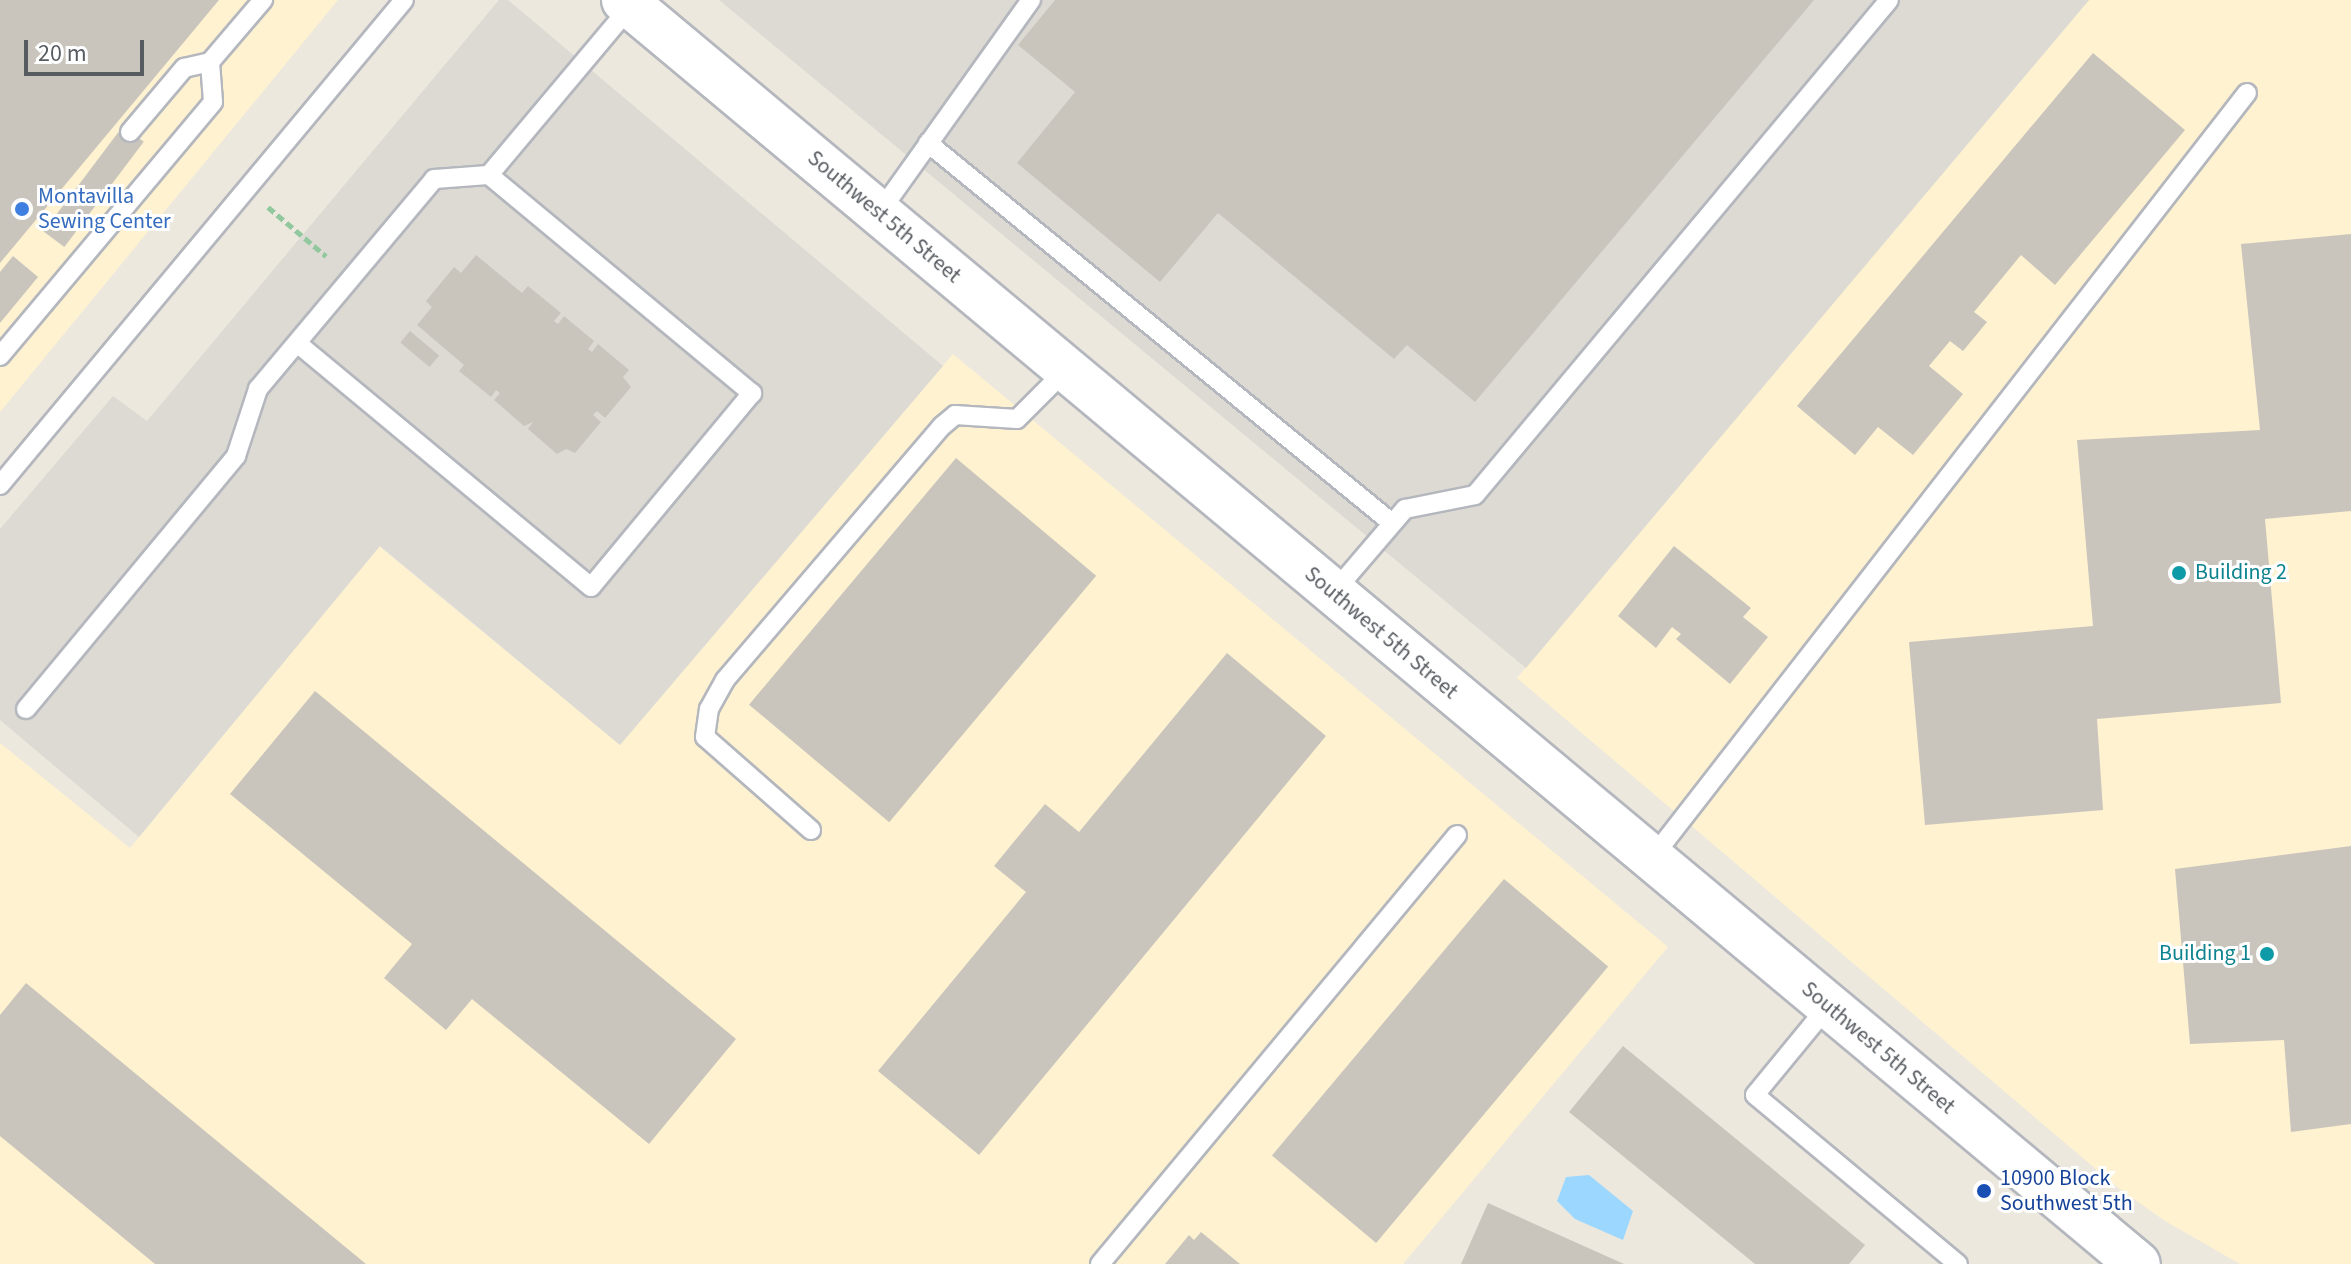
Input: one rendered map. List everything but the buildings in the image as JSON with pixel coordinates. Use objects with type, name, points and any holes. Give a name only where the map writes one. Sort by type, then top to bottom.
[{"type":"street","name":"Southwest 5th Street","points":[[628,3],[1652,858],[2122,1259]]},
{"type":"lane","points":[[130,132],[184,68],[210,62],[263,0]]},
{"type":"lane","points":[[0,485],[404,0]]},
{"type":"lane","points":[[879,213],[1031,0]]},
{"type":"lane","points":[[1333,593],[1405,509],[1475,495],[1889,0]]},
{"type":"lane","points":[[489,175],[628,3]]},
{"type":"lane","points":[[0,356],[213,102],[210,62]]},
{"type":"lane","points":[[1652,858],[2247,93]]},
{"type":"lane","points":[[928,143],[1392,523]]},
{"type":"lane","points":[[26,709],[236,456],[258,389],[434,179],[489,175],[752,393],[591,587],[298,344]]},
{"type":"lane","points":[[811,830],[705,737],[709,709],[725,680],[942,426],[955,415],[1017,419],[1066,370]]},
{"type":"lane","points":[[1100,1264],[1457,835]]},
{"type":"lane","points":[[1828,1006],[1755,1095],[1958,1264]]},
{"type":"path","points":[[266,205],[326,256]]},
{"type":"shaded area","points":[[0,0],[338,0],[0,412]]},
{"type":"shaded area","points":[[499,0],[508,0],[943,366],[620,745],[380,546],[139,837],[0,720],[0,529],[113,396],[147,421]]},
{"type":"shaded area","points":[[719,0],[2089,0],[1526,668]]},
{"type":"shaded area","points":[[2089,0],[2351,0],[2351,1264],[2240,1264],[2165,1221],[2117,1187],[1517,678]]},
{"type":"shaded area","points":[[953,354],[1668,947],[1403,1264],[0,1264],[0,743],[130,848],[379,546],[620,745]]},
{"type":"water","points":[[1589,1175],[1633,1211],[1623,1240],[1575,1219],[1557,1201],[1566,1177]]},
{"type":"place","name":"Montavilla Sewing Center","points":[[22,209]]},
{"type":"place","name":"Building 2","points":[[2179,573]]},
{"type":"place","name":"Building 1","points":[[2267,954]]},
{"type":"place","name":"10900 Block Southwest 5th","points":[[1984,1191]]}]
